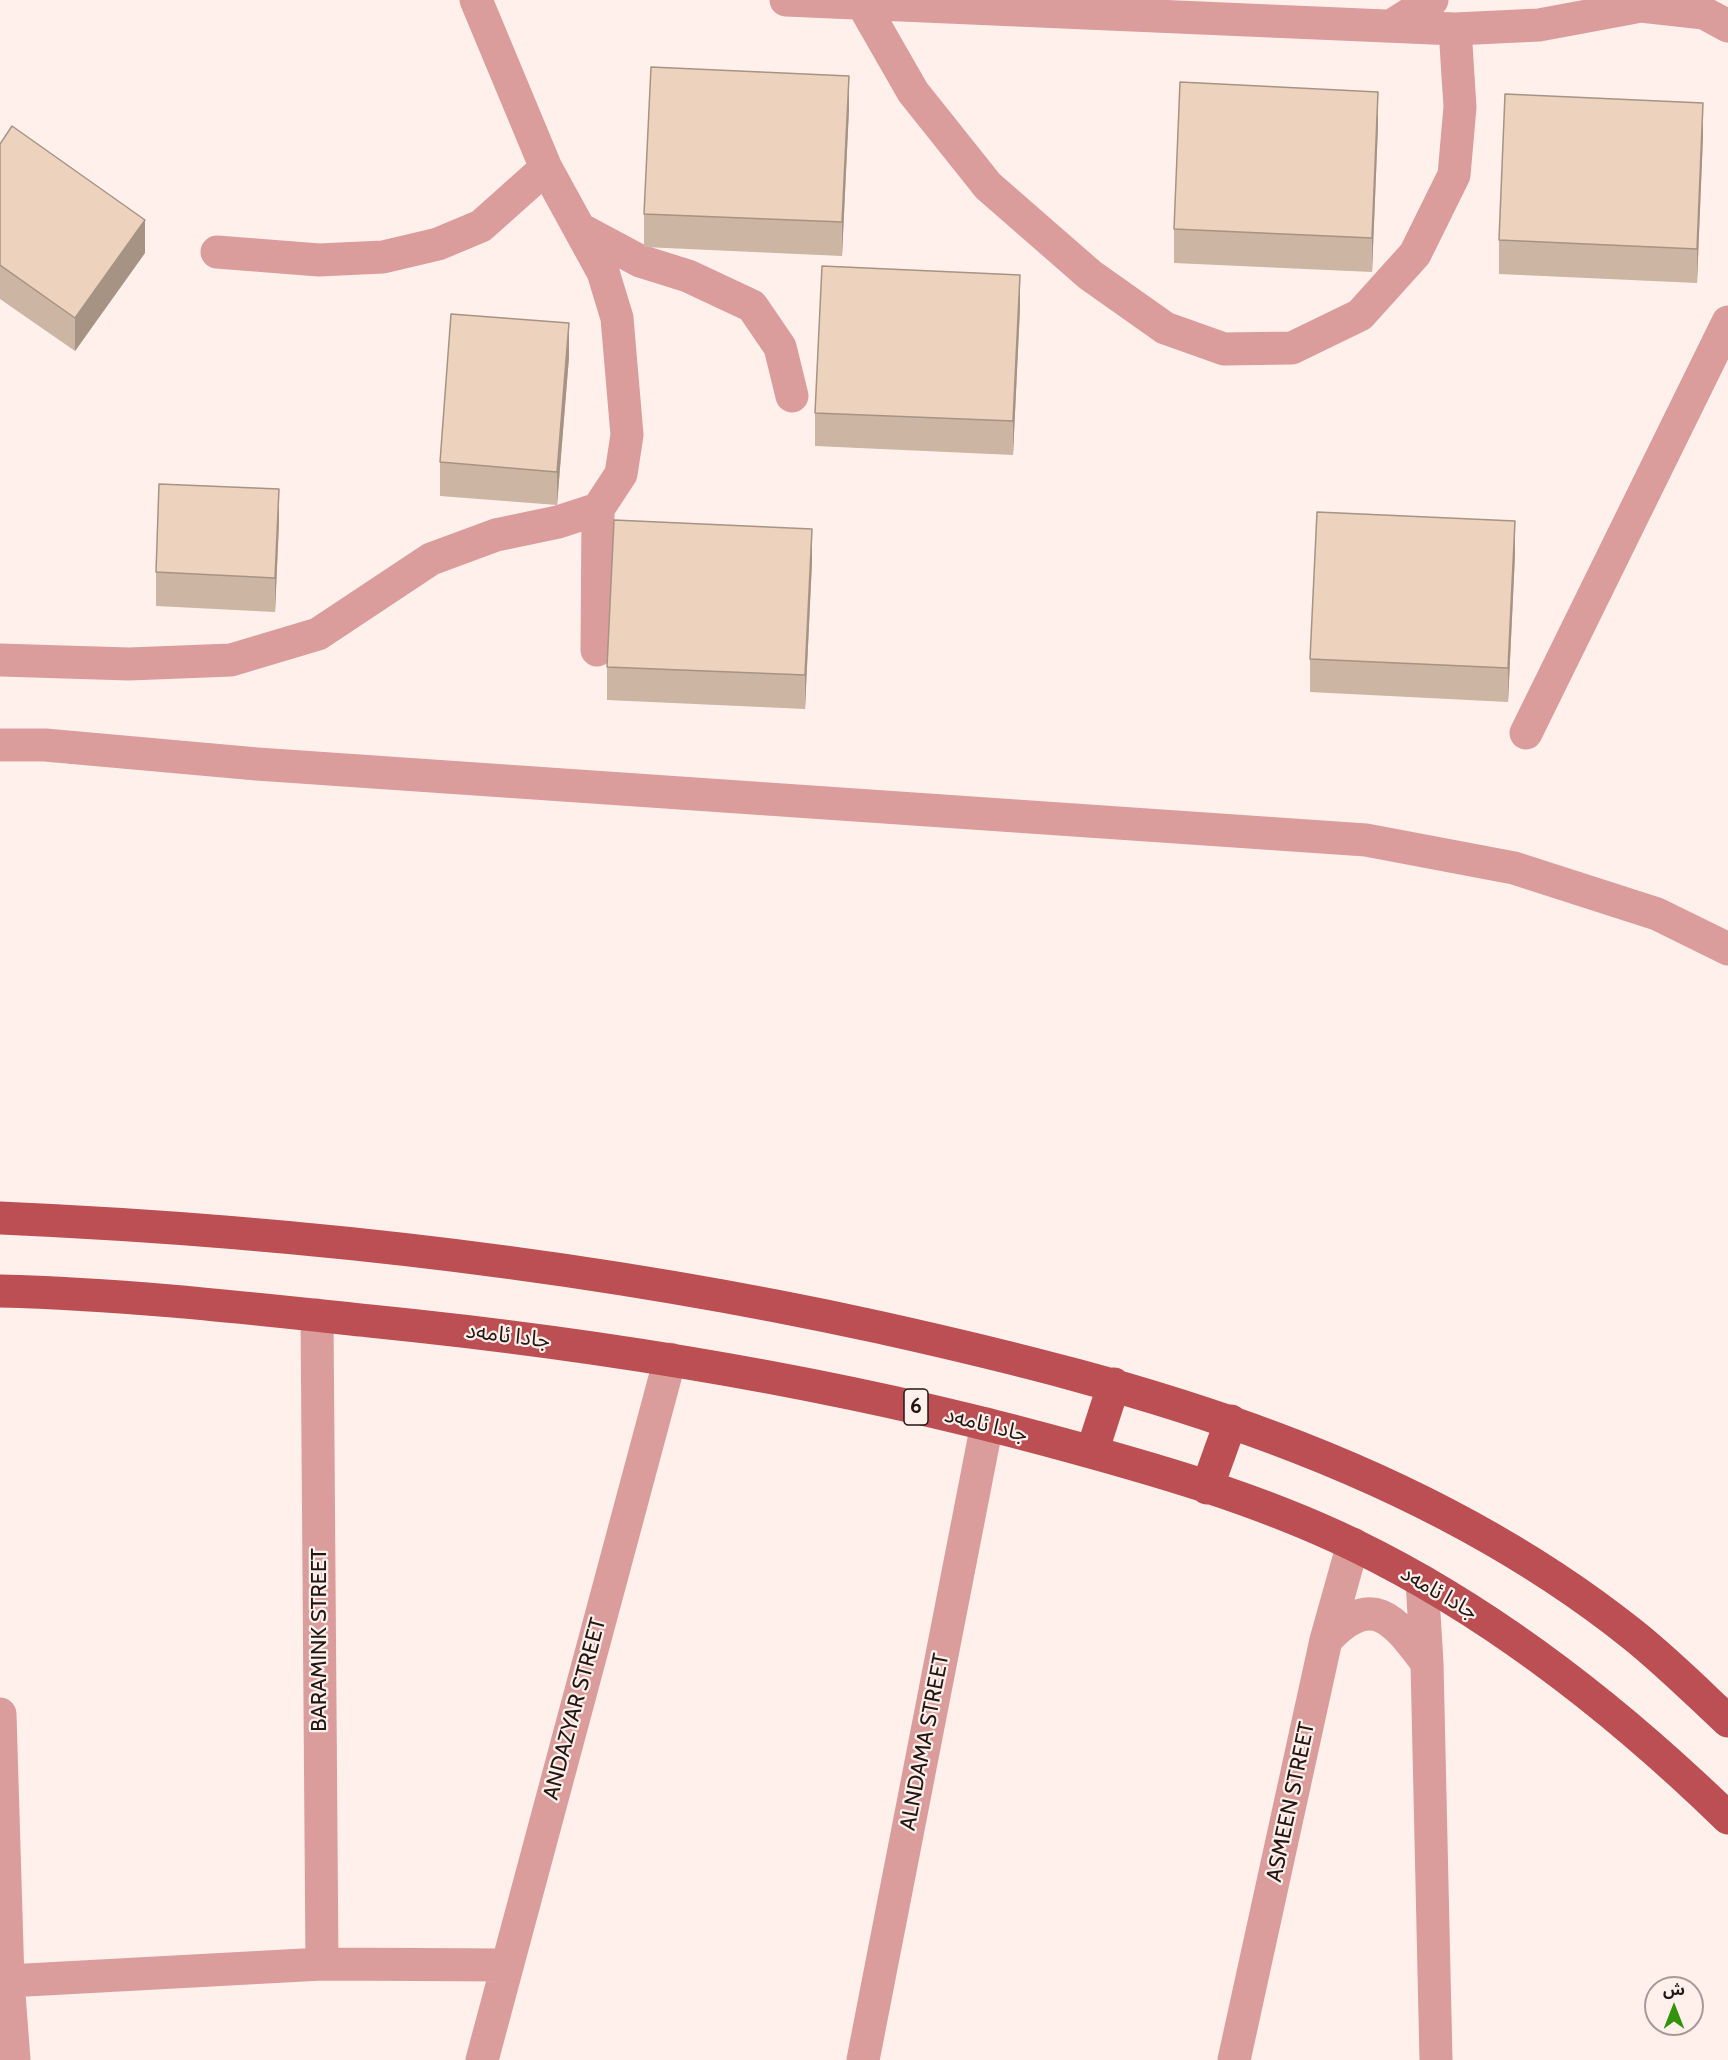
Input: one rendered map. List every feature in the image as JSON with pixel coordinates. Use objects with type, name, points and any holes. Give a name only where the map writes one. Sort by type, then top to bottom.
[{"type":"main road","points":[[0,1218],[86,1222],[389,1245],[587,1272],[783,1306],[978,1350],[1114,1384],[1231,1421],[1358,1472],[1420,1502],[1539,1569],[1633,1635],[1728,1721]]},
{"type":"main road","name":"جادا ئامەد","points":[[0,1291],[96,1293],[494,1333],[670,1359],[829,1387],[987,1424],[1092,1452],[1207,1488],[1353,1544],[1422,1581],[1531,1651],[1583,1689],[1674,1766],[1728,1818]]},
{"type":"main road","points":[[1092,1452],[1114,1384]]},
{"type":"main road","points":[[1207,1488],[1231,1421]]},
{"type":"street","points":[[476,0],[546,168],[603,272],[617,318],[627,435],[621,474],[598,509],[597,650]]},
{"type":"street","points":[[786,0],[1455,29],[1539,25],[1643,3],[1704,13],[1728,26]]},
{"type":"street","points":[[1392,26],[1432,0]]},
{"type":"street","points":[[862,3],[913,92],[988,186],[1090,275],[1165,328],[1224,349],[1292,348],[1360,315],[1415,254],[1454,175],[1460,107],[1455,29]]},
{"type":"street","points":[[217,252],[319,260],[383,257],[438,244],[481,226],[546,168]]},
{"type":"street","points":[[582,230],[640,261],[688,276],[752,306],[780,347],[792,396]]},
{"type":"street","points":[[1526,733],[1728,322]]},
{"type":"street","points":[[0,660],[129,664],[231,660],[318,634],[431,559],[496,535],[558,522],[598,509]]},
{"type":"street","points":[[0,745],[45,745],[257,764],[1366,840],[1514,868],[1657,914],[1728,949]]},
{"type":"street","name":"BARAMINK STREET","points":[[317,1315],[322,1964]]},
{"type":"street","name":"ANDAZYAR STREET","points":[[482,2060],[670,1359]]},
{"type":"street","name":"ALNDAMA STREET","points":[[863,2060],[987,1424]]},
{"type":"street","name":"ASMEEN STREET","points":[[1234,2060],[1326,1640],[1353,1544]]},
{"type":"street","points":[[1422,1581],[1427,1663],[1436,2060]]},
{"type":"street","points":[[1326,1640],[1351,1618],[1376,1614],[1391,1619],[1401,1627],[1427,1663]]},
{"type":"street","points":[[0,1714],[8,1981],[14,2060]]},
{"type":"street","points":[[8,1981],[322,1964],[507,1965]]},
{"type":"building","points":[[651,67],[849,76],[842,222],[644,214]]},
{"type":"building","points":[[1180,82],[1378,92],[1372,238],[1174,229]]},
{"type":"building","points":[[1505,94],[1703,103],[1697,249],[1499,240]]},
{"type":"building","points":[[12,126],[145,220],[75,318],[0,265],[0,144]]},
{"type":"building","points":[[822,266],[1020,275],[1013,421],[815,413]]},
{"type":"building","points":[[451,314],[569,323],[557,472],[440,462]]},
{"type":"building","points":[[159,484],[279,489],[275,578],[156,572]]},
{"type":"building","points":[[1317,512],[1515,521],[1508,668],[1310,659]]},
{"type":"building","points":[[614,520],[812,529],[805,675],[607,667]]}]
